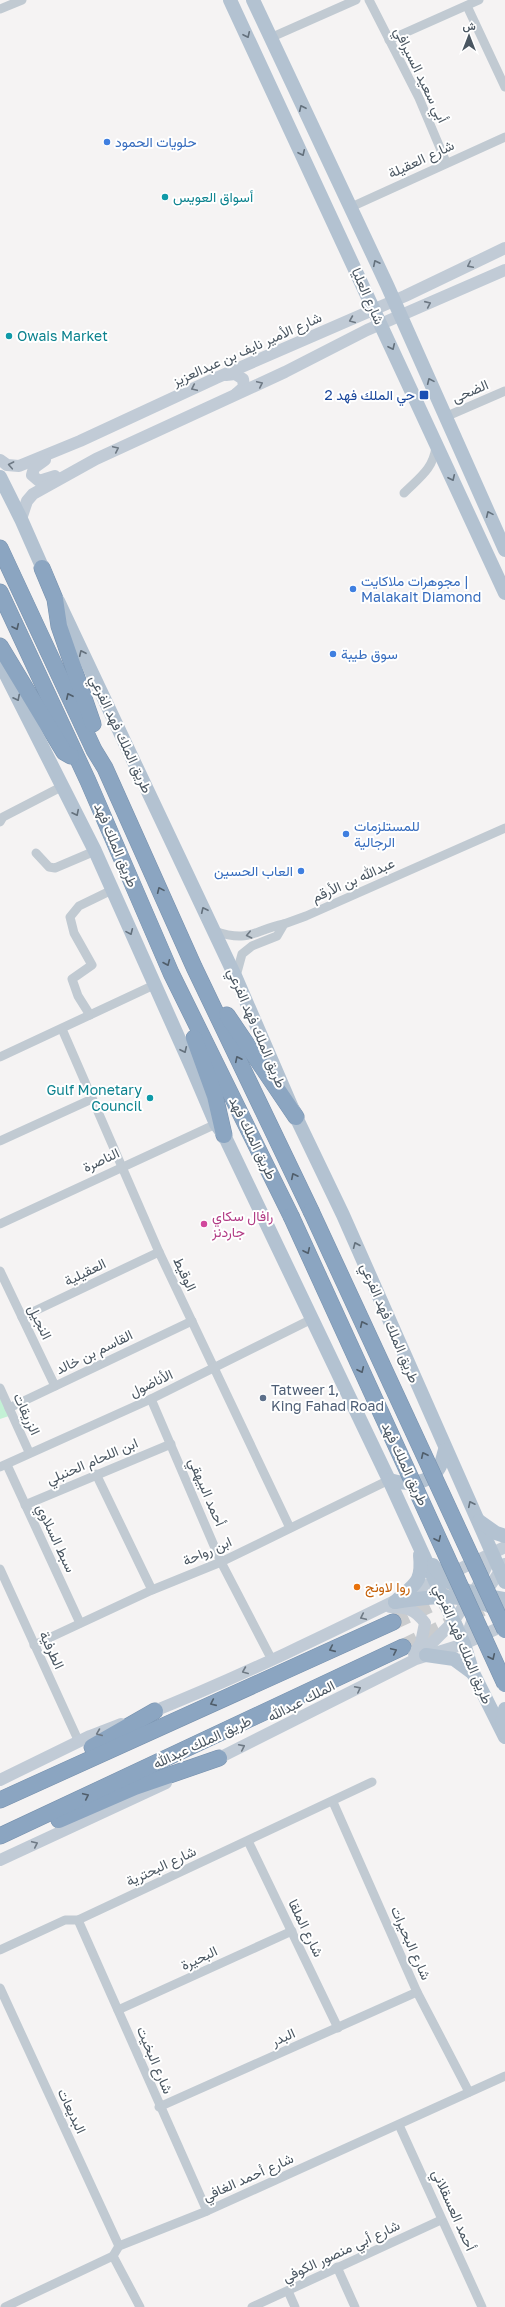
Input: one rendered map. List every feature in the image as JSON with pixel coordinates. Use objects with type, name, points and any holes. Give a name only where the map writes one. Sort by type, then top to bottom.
[{"type":"highway","name":"طريق الملك فهد","points":[[0,548],[94,750],[105,768],[194,967],[311,1211],[505,1630]]},
{"type":"highway","points":[[42,568],[55,599],[59,626],[68,656],[103,753],[105,768]]},
{"type":"highway","name":"طريق الملك فهد","points":[[0,592],[78,760],[175,981],[291,1216],[505,1684]]},
{"type":"highway","points":[[0,646],[64,752],[78,760]]},
{"type":"highway","points":[[194,967],[205,973],[234,1028],[296,1117]]},
{"type":"highway","points":[[175,981],[214,1096],[220,1130]]},
{"type":"highway","points":[[0,1800],[393,1622]]},
{"type":"highway","name":"طريق الملك عبدالله","points":[[0,1836],[403,1647]]},
{"type":"highway","points":[[0,1794],[28,1777],[109,1738],[155,1710]]},
{"type":"highway","points":[[0,1842],[25,1834],[135,1787],[219,1758]]},
{"type":"main road","name":"شارع العليا","points":[[230,0],[505,593]]},
{"type":"main road","name":"شارع العليا","points":[[253,0],[401,316],[505,550]]},
{"type":"main road","name":"شارع الأمير نايف بن عبدالعزيز","points":[[0,460],[7,465],[18,466],[80,441],[216,378],[375,310],[505,248]]},
{"type":"main road","points":[[80,441],[34,468],[32,475],[39,481],[96,459],[230,398],[381,324],[505,270]]},
{"type":"main road","points":[[216,378],[235,374],[243,379],[244,386],[230,398]]},
{"type":"main road","points":[[21,519],[26,501],[33,494],[96,459]]},
{"type":"main road","name":"طريق الملك فهد الفرعي","points":[[0,477],[236,978],[296,1117],[343,1215],[445,1450],[479,1521],[499,1549],[503,1572]]},
{"type":"main road","name":"طريق الملك فهد الفرعي","points":[[0,663],[4,682],[63,786],[112,890],[220,1130],[312,1319],[418,1543],[440,1580],[442,1596],[464,1644],[473,1673],[505,1737]]},
{"type":"main road","points":[[389,1480],[409,1484],[427,1479],[440,1468],[445,1450]]},
{"type":"main road","points":[[479,1521],[496,1533],[505,1536]]},
{"type":"main road","points":[[389,1605],[417,1581],[422,1572],[418,1543]]},
{"type":"main road","points":[[0,1780],[79,1742],[272,1660],[389,1605],[499,1549]]},
{"type":"main road","points":[[464,1644],[476,1597],[499,1549]]},
{"type":"main road","points":[[417,1659],[476,1597],[503,1572]]},
{"type":"main road","points":[[440,1580],[459,1588],[505,1612]]},
{"type":"main road","points":[[389,1605],[442,1596],[505,1599]]},
{"type":"main road","points":[[389,1605],[408,1607],[418,1613],[425,1623],[422,1644],[417,1659]]},
{"type":"main road","name":"الملك عبدالله","points":[[0,1860],[219,1758],[417,1659],[464,1644],[505,1625]]},
{"type":"main road","points":[[417,1659],[454,1659],[473,1673]]},
{"type":"main road","points":[[505,1708],[502,1723],[505,1737]]},
{"type":"street","points":[[0,9],[22,0]]},
{"type":"street","points":[[270,38],[356,0]]},
{"type":"street","name":"أبي سعيد السيرافي","points":[[369,0],[427,117],[446,162]]},
{"type":"street","points":[[389,40],[479,0]]},
{"type":"street","points":[[467,6],[505,87]]},
{"type":"street","name":"شارع العقيلة","points":[[350,208],[446,162],[505,137]]},
{"type":"street","name":"الضحى","points":[[445,417],[505,392]]},
{"type":"street","points":[[404,493],[434,461],[437,445]]},
{"type":"street","points":[[0,822],[3,817],[63,786]]},
{"type":"street","name":"عبدالله بن الأرقم","points":[[236,978],[242,954],[252,946],[277,936],[284,924],[306,916],[505,828]]},
{"type":"street","points":[[36,853],[48,867],[55,868],[94,851]]},
{"type":"street","points":[[90,1015],[78,996],[72,979],[92,965],[74,934],[70,917],[79,906],[112,890]]},
{"type":"street","points":[[214,931],[232,937],[250,936],[284,924]]},
{"type":"street","points":[[0,1056],[62,1030],[154,985]]},
{"type":"street","name":"الوقيط","points":[[62,1030],[159,1252],[290,1528]]},
{"type":"street","points":[[0,1141],[92,1099]]},
{"type":"street","name":"الناصرة","points":[[0,1224],[121,1166],[220,1130]]},
{"type":"street","name":"العقيلية","points":[[22,1318],[159,1252]]},
{"type":"street","name":"النجيل","points":[[0,1271],[55,1386]]},
{"type":"street","name":"الأناضول","points":[[4,1466],[29,1452],[151,1399],[312,1319]]},
{"type":"street","name":"القاسم بن خالد","points":[[9,1408],[192,1321]]},
{"type":"street","name":"الزريقات","points":[[0,1388],[29,1452]]},
{"type":"street","name":"أحمد البيهقي","points":[[151,1399],[222,1562],[272,1660]]},
{"type":"street","name":"ابن اللحام الحنبلي","points":[[25,1505],[96,1474],[171,1444]]},
{"type":"street","name":"سبط السلاوي","points":[[4,1466],[25,1505],[80,1624]]},
{"type":"street","points":[[96,1474],[152,1590]]},
{"type":"street","name":"ابن رواحة","points":[[34,1645],[152,1590],[222,1562],[389,1480]]},
{"type":"street","name":"الطرفية","points":[[0,1570],[79,1742]]},
{"type":"street","name":"شارع البحترية","points":[[0,1950],[66,1920],[78,1920],[333,1802],[372,1782]]},
{"type":"street","name":"شارع البحيرات","points":[[333,1802],[417,1992],[469,2092]]},
{"type":"street","name":"شارع الملقا","points":[[248,1841],[338,2028]]},
{"type":"street","name":"شارع البخيت","points":[[78,1920],[159,2107],[207,2211]]},
{"type":"street","name":"البحيرة","points":[[118,2010],[292,1931]]},
{"type":"street","name":"البديعات","points":[[0,1988],[119,2246]]},
{"type":"street","name":"البدر","points":[[159,2107],[417,1992]]},
{"type":"street","name":"شارع أحمد الغافي","points":[[119,2246],[207,2211],[505,2076]]},
{"type":"street","name":"أحمد العسقلاني","points":[[399,2125],[441,2220],[482,2307]]},
{"type":"street","name":"شارع أبي منصور الكوفي","points":[[252,2307],[441,2220]]},
{"type":"street","points":[[5,2307],[113,2256],[119,2246]]},
{"type":"street","points":[[113,2256],[140,2307]]},
{"type":"street","points":[[337,2268],[355,2307]]},
{"type":"street","points":[[288,2291],[295,2307]]},
{"type":"green space","points":[[0,1398],[9,1416],[0,1419]]},
{"type":"tunnel","points":[[393,1622],[451,1595]]},
{"type":"tunnel","points":[[403,1647],[485,1607]]},
{"type":"place","name":"حلويات الحمود","points":[[107,142]]},
{"type":"place","name":"أسواق العويس","points":[[165,197]]},
{"type":"place","name":"Owais Market","points":[[9,336]]},
{"type":"place","name":"حي الملك فهد 2","points":[[424,395]]},
{"type":"place","name":"مجوهرات ملاكايت | Malakait Diamond","points":[[353,589]]},
{"type":"place","name":"سوق طيبة","points":[[333,654]]},
{"type":"place","name":"للمستلزمات الرجالية","points":[[346,834]]},
{"type":"place","name":"العاب الحسين","points":[[301,871]]},
{"type":"place","name":"Gulf Monetary Council","points":[[150,1098]]},
{"type":"place","name":"رافال سكاي جاردنز","points":[[204,1224]]},
{"type":"place","name":"Tatweer 1, King Fahad Road","points":[[263,1398]]},
{"type":"place","name":"روا لاونج","points":[[357,1587]]}]
